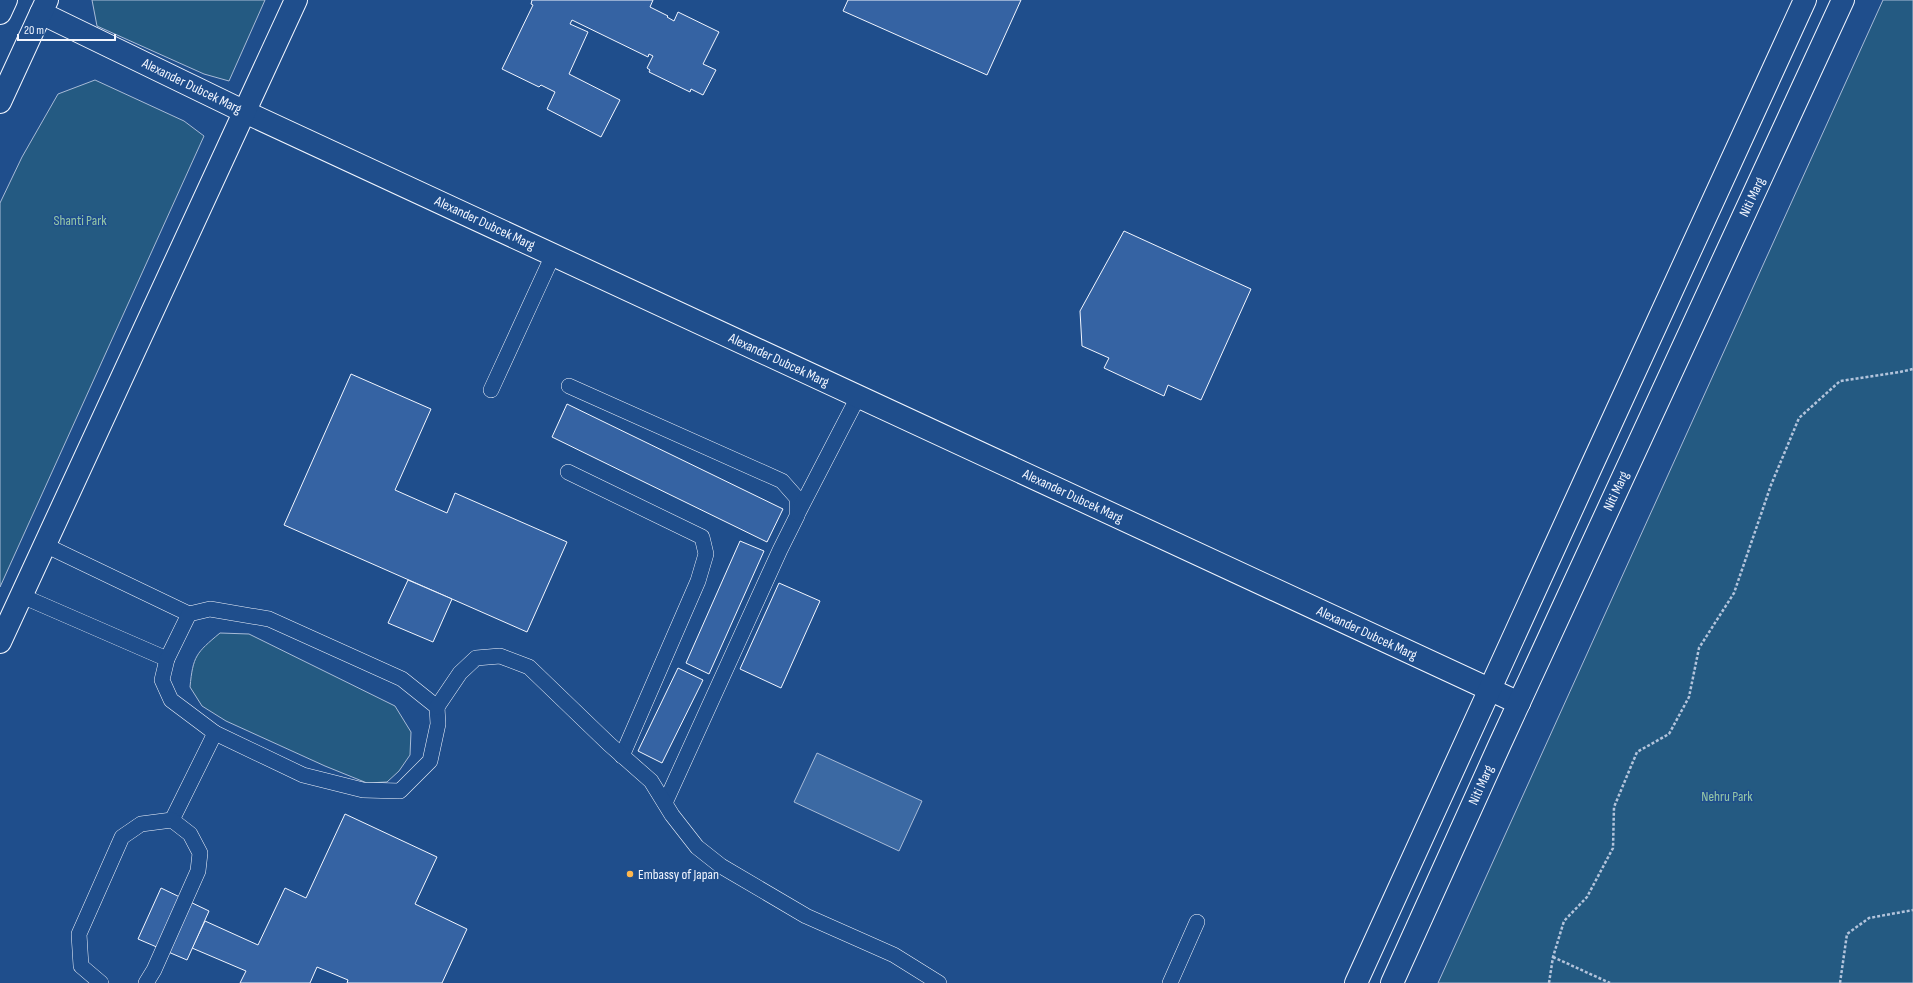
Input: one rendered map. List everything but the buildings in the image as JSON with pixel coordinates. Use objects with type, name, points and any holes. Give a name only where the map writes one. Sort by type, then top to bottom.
[{"type":"street","points":[[0,13],[6,0]]},
{"type":"street","points":[[0,642],[296,0]]},
{"type":"street","points":[[1356,983],[1805,0]]},
{"type":"street","name":"Niti Marg","points":[[1392,983],[1842,0]]},
{"type":"street","points":[[0,102],[44,7]]},
{"type":"street","name":"Alexander Dubcek Marg","points":[[44,7],[245,112],[1519,703]]},
{"type":"lane","points":[[491,390],[553,255]]},
{"type":"lane","points":[[569,386],[782,481],[797,498],[797,516]]},
{"type":"lane","points":[[665,803],[780,550],[858,397]]},
{"type":"lane","points":[[568,472],[702,537],[706,554],[698,581],[622,756]]},
{"type":"lane","points":[[45,545],[189,614],[210,609],[268,619],[402,679],[437,707]]},
{"type":"lane","points":[[22,596],[167,659]]},
{"type":"lane","points":[[189,614],[167,659],[162,680],[171,700],[215,733],[303,775],[363,790],[400,791],[430,760],[438,724],[437,707],[460,673],[476,658],[500,656],[529,667],[622,756],[651,781],[697,847],[721,866],[806,916],[894,955],[939,983]]},
{"type":"lane","points":[[172,820],[215,733]]},
{"type":"lane","points":[[101,983],[81,966],[79,934],[82,927],[122,837],[142,824],[172,820],[190,834],[200,853],[198,871],[154,970],[146,983]]},
{"type":"lane","points":[[1170,983],[1197,922]]},
{"type":"path","points":[[1549,983],[1553,957],[1564,921],[1587,897],[1613,848],[1614,807],[1637,752],[1669,734],[1689,697],[1699,648],[1734,593],[1770,484],[1799,418],[1840,381],[1913,369]]},
{"type":"path","points":[[1840,983],[1847,934],[1869,918],[1913,910]]},
{"type":"path","points":[[1553,957],[1610,983]]},
{"type":"green space","points":[[92,0],[265,0],[229,81],[204,74],[97,26]]},
{"type":"green space","name":"Nehru Park","points":[[1883,0],[1913,0],[1913,983],[1438,983]]},
{"type":"green space","name":"Shanti Park","points":[[95,80],[184,121],[204,136],[0,587],[0,203],[22,157],[58,94]]},
{"type":"green space","points":[[220,633],[249,634],[395,706],[411,732],[410,755],[399,771],[387,782],[367,783],[325,766],[226,721],[202,706],[190,687],[194,662],[201,651]]},
{"type":"shaded area","points":[[817,753],[922,801],[899,851],[794,802]]},
{"type":"place","name":"Embassy of Japan","points":[[630,874]]}]
